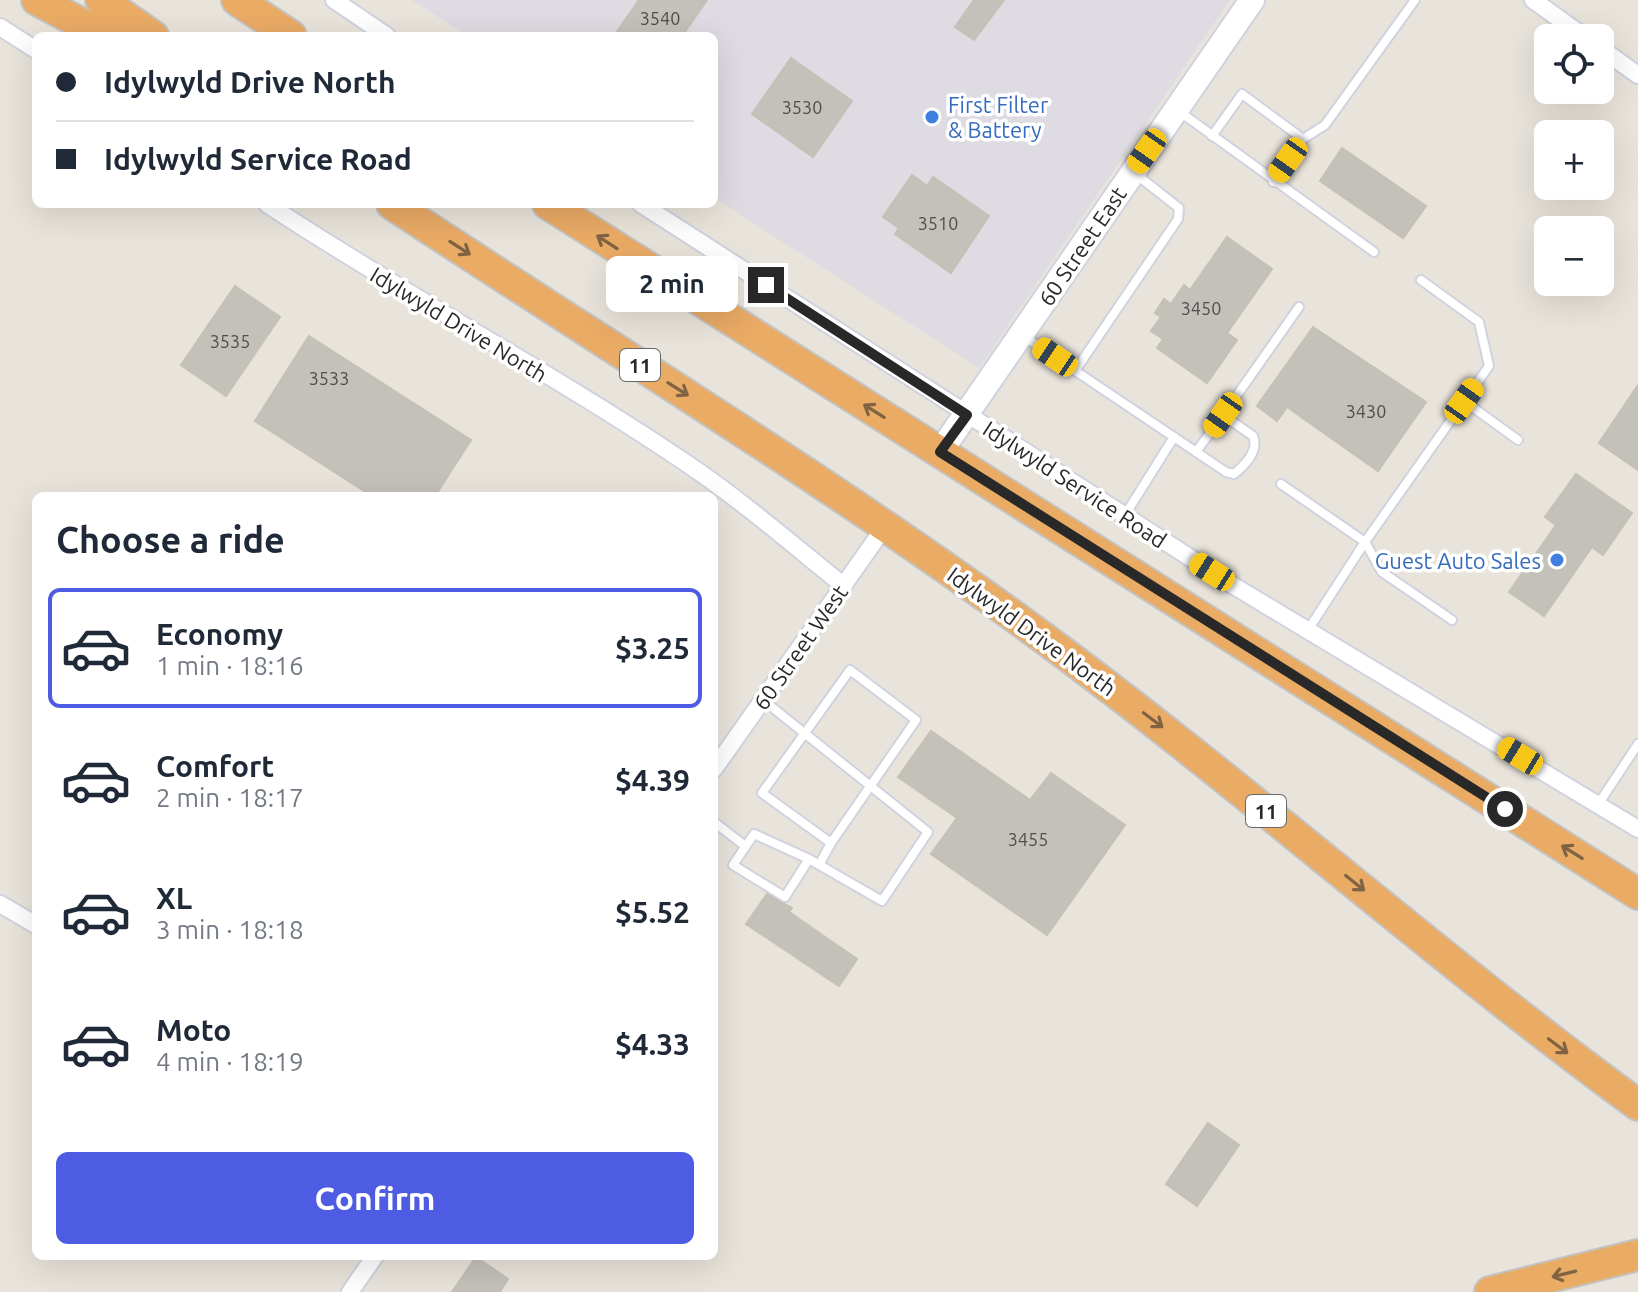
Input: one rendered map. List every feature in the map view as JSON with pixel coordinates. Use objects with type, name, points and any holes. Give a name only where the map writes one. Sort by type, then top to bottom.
[{"type":"highway","points":[[37,0],[97,32]]},
{"type":"highway","points":[[101,0],[147,32]]},
{"type":"highway","points":[[237,0],[285,32]]},
{"type":"highway","name":"Idylwyld Drive North","points":[[399,208],[886,525],[1158,724],[1556,1045],[1638,1105]]},
{"type":"highway","points":[[554,208],[1638,894]]},
{"type":"highway","points":[[1490,1292],[1638,1255]]},
{"type":"street","points":[[334,0],[381,32]]},
{"type":"street","name":"60 Street East","points":[[940,452],[1252,0]]},
{"type":"street","points":[[1533,0],[1566,24]]},
{"type":"street","points":[[0,27],[32,47]]},
{"type":"street","points":[[1614,58],[1638,75]]},
{"type":"street","name":"Idylwyld Drive North","points":[[273,208],[366,269],[552,378],[687,464],[844,586]]},
{"type":"street","name":"Idylwyld Service Road","points":[[647,208],[1124,516],[1638,829]]},
{"type":"street","name":"60 Street West","points":[[718,763],[886,525]]},
{"type":"street","points":[[0,904],[32,923]]},
{"type":"street","points":[[350,1292],[372,1260]]},
{"type":"lane","points":[[1273,182],[1303,139],[1325,125],[1415,0]]},
{"type":"lane","points":[[1212,136],[1242,94],[1303,139]]},
{"type":"lane","points":[[1176,109],[1374,252]]},
{"type":"lane","points":[[1075,371],[1178,219],[1179,208],[1133,172]]},
{"type":"lane","points":[[1308,630],[1365,542],[1489,366],[1479,322],[1421,280]]},
{"type":"lane","points":[[1196,452],[1299,307]]},
{"type":"lane","points":[[1021,335],[1226,472],[1234,474],[1255,449],[1256,442],[1253,436],[1223,415]]},
{"type":"lane","points":[[1464,401],[1518,440]]},
{"type":"lane","points":[[1124,516],[1174,437]]},
{"type":"lane","points":[[1281,484],[1365,542],[1382,572],[1452,620]]},
{"type":"lane","points":[[819,865],[916,720],[850,670],[762,793],[831,843]]},
{"type":"lane","points":[[763,699],[928,832],[882,901],[809,859],[754,834],[733,865],[785,897],[809,859]]},
{"type":"lane","points":[[1599,803],[1638,744]]},
{"type":"lane","points":[[718,825],[745,846]]},
{"type":"shaded area","name":"First Filter & Battery","points":[[412,0],[1230,0],[979,368],[718,201],[718,32],[461,32]]},
{"type":"building","points":[[639,0],[707,0],[685,32],[617,32]]},
{"type":"building","points":[[974,0],[1004,0],[974,40],[955,27]]},
{"type":"building","points":[[791,58],[852,101],[813,157],[752,114]]},
{"type":"building","points":[[1342,148],[1426,206],[1403,238],[1320,181]]},
{"type":"building","points":[[912,175],[927,186],[933,177],[989,216],[951,273],[895,234],[899,228],[883,217]]},
{"type":"building","points":[[1227,237],[1272,269],[1227,333],[1237,340],[1207,383],[1157,348],[1163,339],[1151,331],[1161,317],[1155,313],[1164,299],[1171,304],[1184,285],[1190,290]]},
{"type":"building","points":[[235,286],[280,317],[226,396],[181,365]]},
{"type":"building","points":[[1313,327],[1426,402],[1378,471],[1287,407],[1277,421],[1257,406]]},
{"type":"building","points":[[309,336],[471,440],[438,492],[366,492],[255,421]]},
{"type":"building","points":[[1638,385],[1638,470],[1599,443]]},
{"type":"building","points":[[1576,474],[1632,513],[1603,555],[1592,547],[1544,616],[1509,592],[1556,525],[1545,517]]},
{"type":"building","points":[[931,731],[1030,800],[1051,773],[1125,825],[1047,935],[931,854],[957,818],[898,777]]},
{"type":"building","points":[[767,894],[792,908],[789,912],[857,959],[839,986],[746,924]]},
{"type":"building","points":[[1208,1123],[1239,1145],[1197,1206],[1166,1184]]},
{"type":"building","points":[[474,1260],[480,1260],[508,1279],[500,1292],[452,1292]]},
{"type":"place","name":"First Filter & Battery","points":[[932,117]]},
{"type":"place","name":"Guest Auto Sales","points":[[1557,560]]},
{"type":"route","points":[[766,285],[967,415],[940,452],[1505,809]]}]
